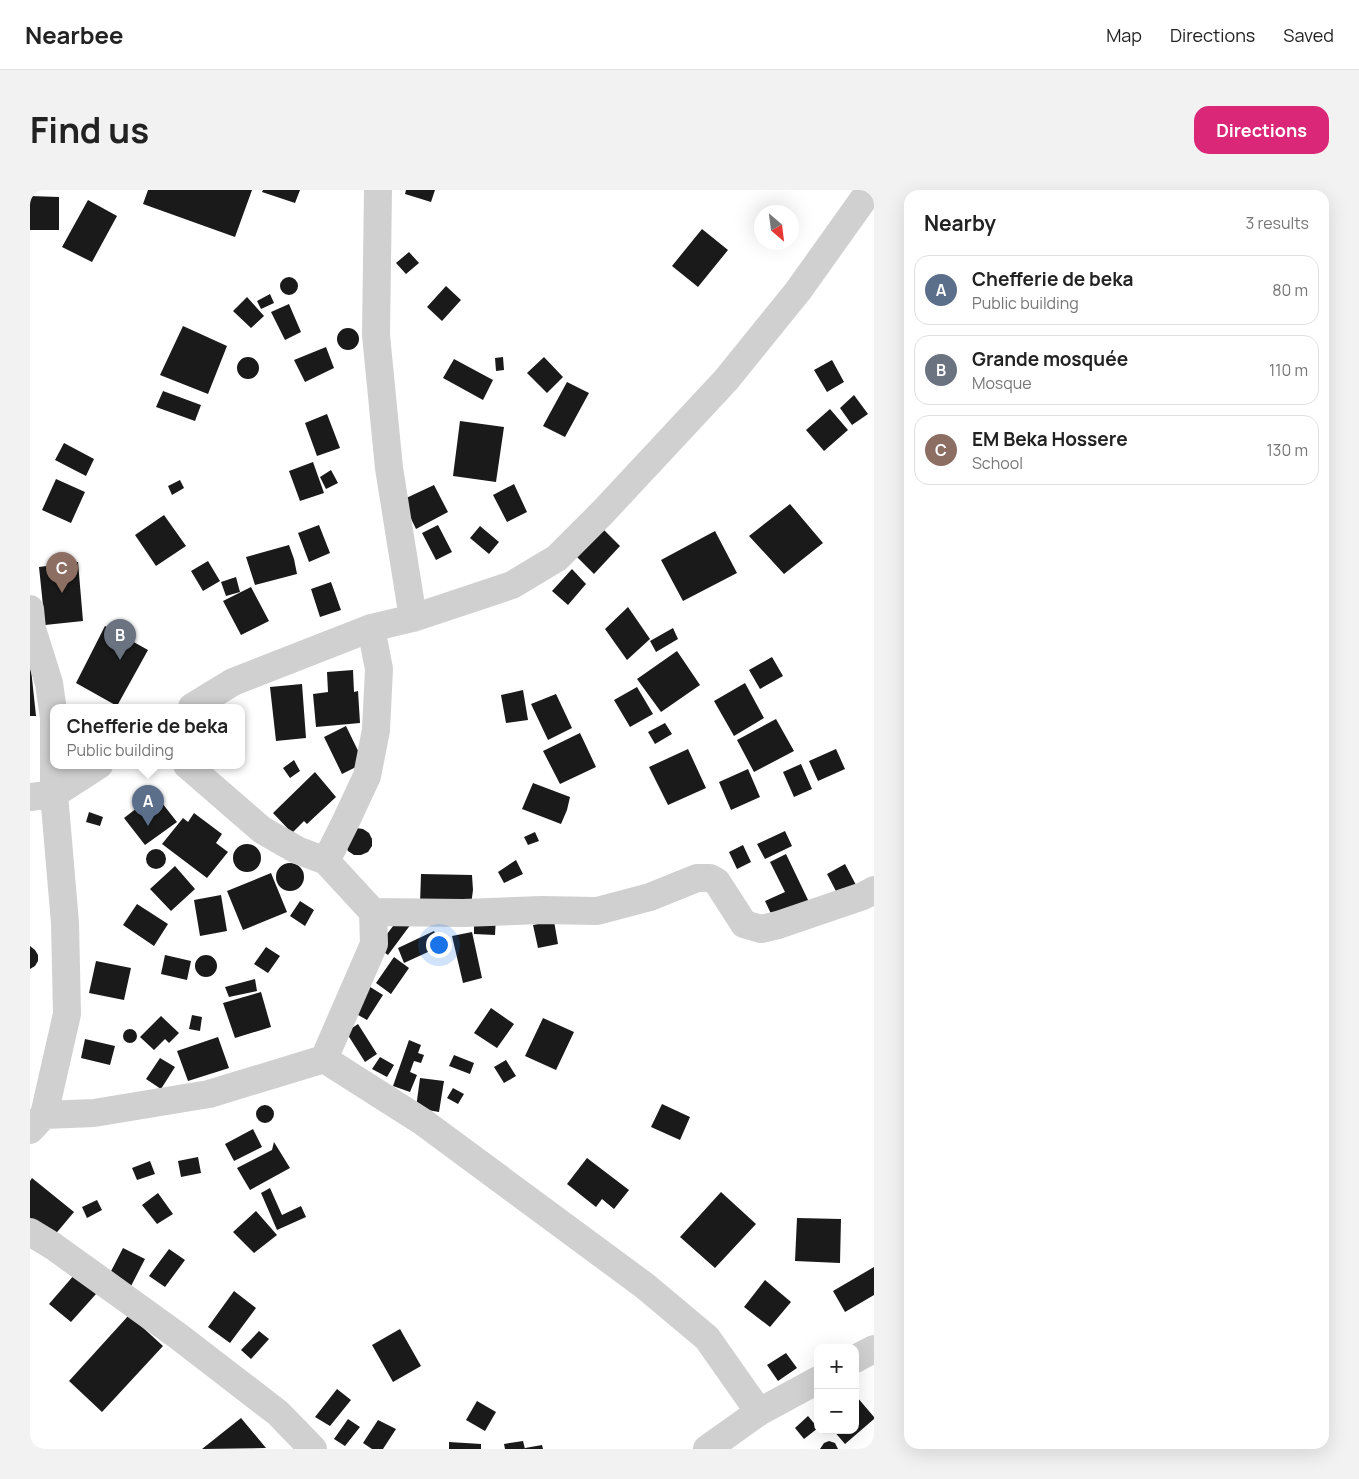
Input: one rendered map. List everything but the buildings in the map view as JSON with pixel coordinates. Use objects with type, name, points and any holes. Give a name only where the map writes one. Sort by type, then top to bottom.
[{"type":"street","points":[[378,190],[376,335],[389,468],[413,618]]},
{"type":"street","points":[[197,704],[233,682],[372,628],[413,618],[512,585],[557,558],[602,513],[726,380],[798,291],[862,193]]},
{"type":"street","points":[[30,609],[32,630],[49,683],[52,704]]},
{"type":"street","points":[[326,861],[367,776],[376,730],[379,669],[372,628]]},
{"type":"street","points":[[50,744],[42,796],[65,923],[67,1014],[37,1123],[209,1094],[324,1059],[423,1122],[645,1286],[707,1338],[759,1412]]},
{"type":"street","points":[[42,796],[92,769]]},
{"type":"street","points":[[192,769],[262,830],[297,850],[326,861],[373,912],[374,944],[324,1059]]},
{"type":"street","points":[[373,912],[597,911],[650,897],[697,878],[710,878],[717,882],[744,924],[761,929],[778,926],[863,896],[874,890]]},
{"type":"street","points":[[30,1232],[53,1246],[232,1377],[278,1413],[313,1449]]},
{"type":"street","points":[[859,1357],[874,1349]]},
{"type":"street","points":[[859,1361],[874,1368]]},
{"type":"street","points":[[707,1449],[759,1412],[814,1382]]},
{"type":"place","name":"EM Beka Hossere","points":[[62,593]]},
{"type":"place","name":"Grande mosquée","points":[[120,660]]},
{"type":"place","name":"Chefferie de beka","points":[[148,826]]}]
